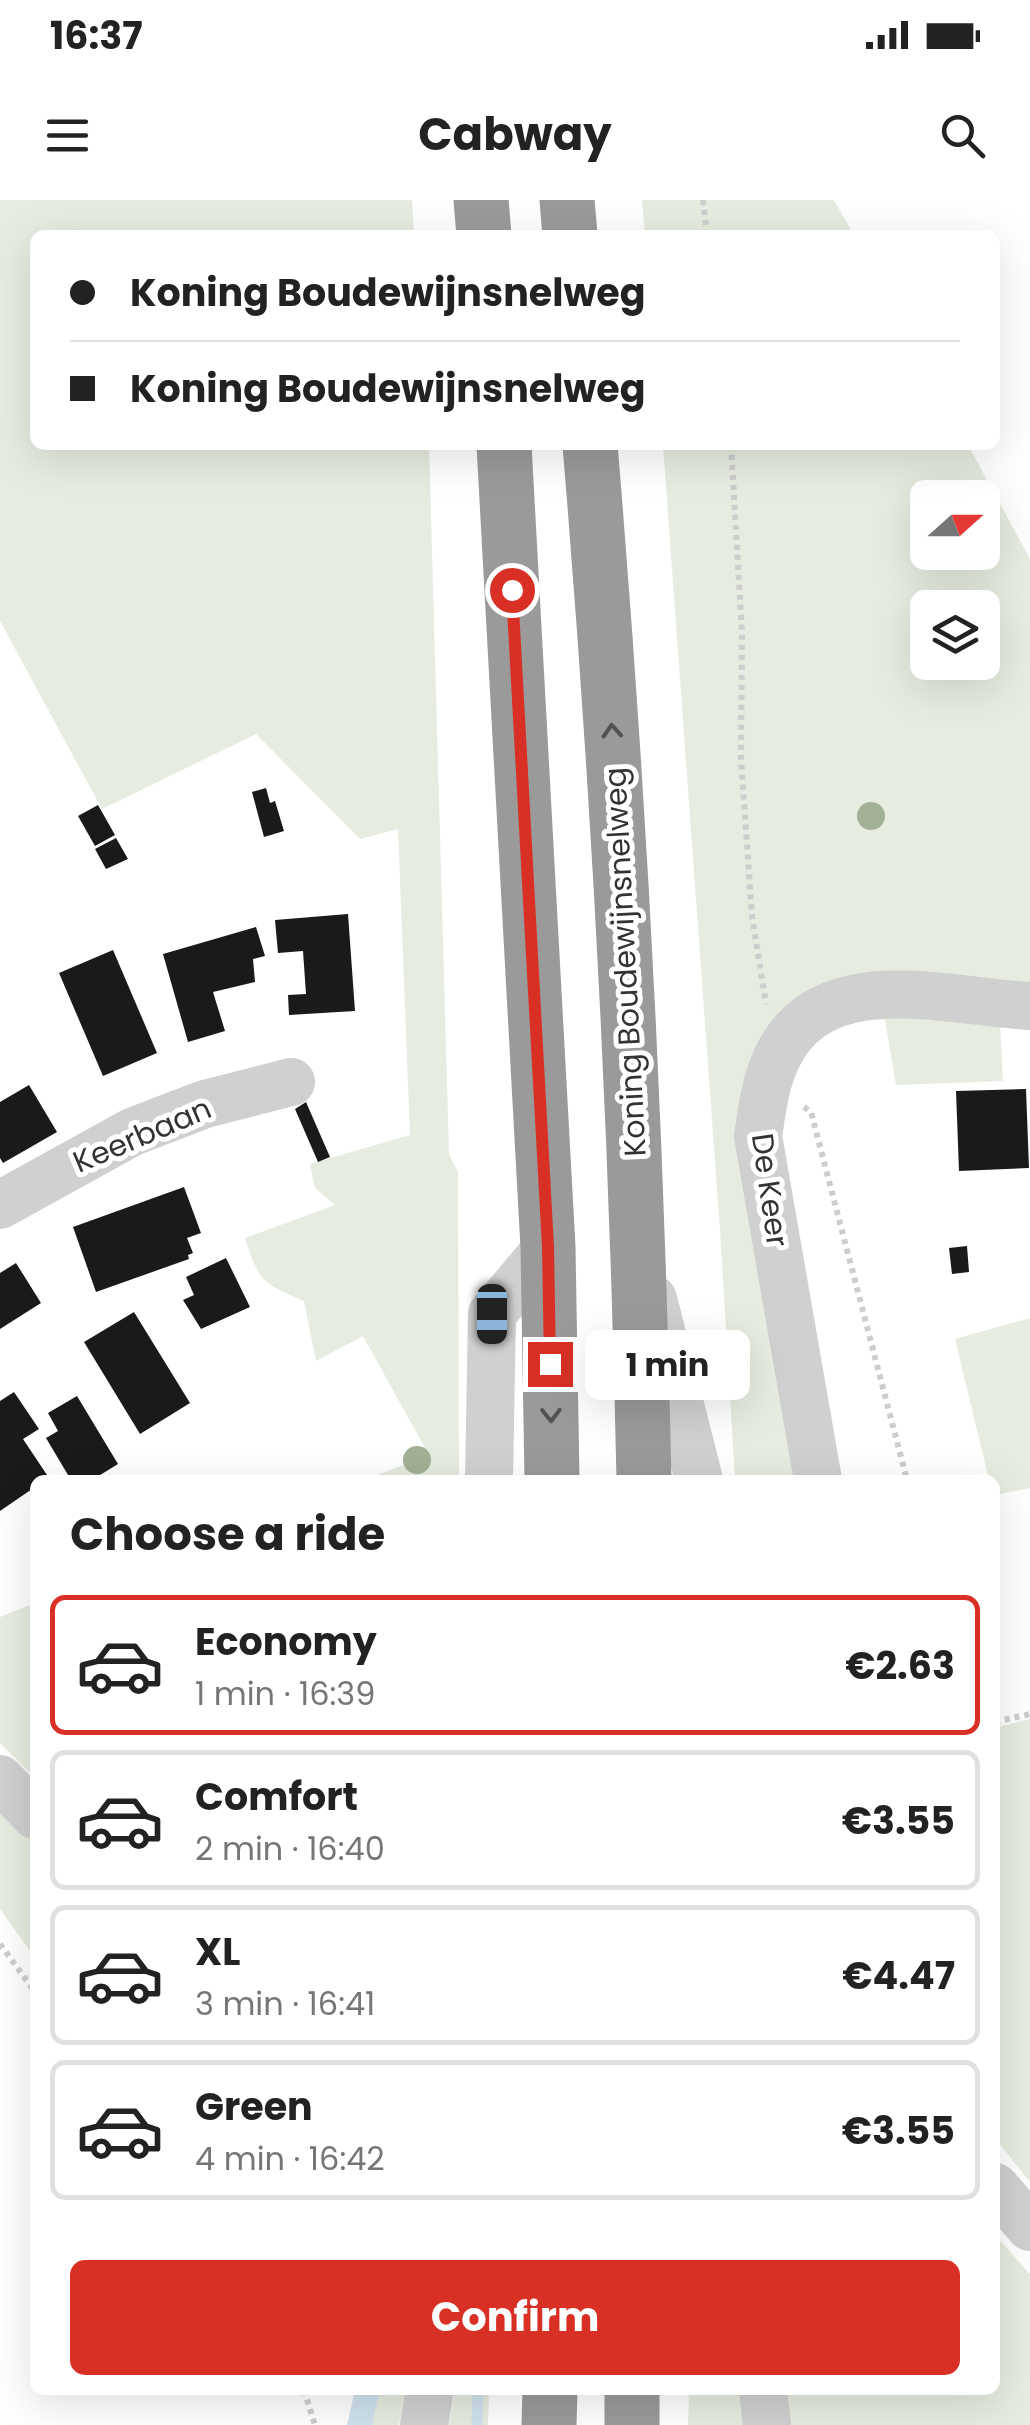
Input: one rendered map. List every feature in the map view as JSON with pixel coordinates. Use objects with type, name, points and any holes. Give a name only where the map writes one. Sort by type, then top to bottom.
[{"type":"highway","points":[[481,200],[484,230]]},
{"type":"highway","points":[[566,200],[569,230]]},
{"type":"highway","points":[[504,450],[548,1247],[552,1475]]},
{"type":"highway","name":"Koning Boudewijnsnelweg","points":[[590,450],[625,904],[644,1475]]},
{"type":"highway","points":[[549,2425],[550,2395]]},
{"type":"highway","points":[[632,2395],[632,2425]]},
{"type":"street","points":[[776,1065],[792,1034],[803,1023],[848,998],[888,992],[1030,1006]]},
{"type":"street","name":"De Keer","points":[[776,1065],[758,1136],[817,1475]]},
{"type":"street","name":"Keerbaan","points":[[0,1205],[132,1132],[204,1104],[291,1082]]},
{"type":"street","points":[[489,1475],[492,1314],[548,1247]]},
{"type":"street","points":[[639,1248],[698,1475]]},
{"type":"street","points":[[0,1780],[30,1810]]},
{"type":"street","points":[[1000,2193],[1030,2228]]},
{"type":"street","points":[[424,2425],[429,2395]]},
{"type":"street","points":[[764,2395],[767,2425]]},
{"type":"path","points":[[703,200],[706,230]]},
{"type":"path","points":[[731,450],[742,633],[741,759],[752,916],[776,1065],[811,1112],[906,1475]]},
{"type":"path","points":[[1000,1721],[1030,1714]]},
{"type":"path","points":[[0,1944],[30,1985]]},
{"type":"path","points":[[305,2395],[314,2425]]},
{"type":"shaded area","points":[[0,200],[412,200],[414,230],[30,230],[30,450],[429,450],[449,1154],[458,1172],[459,1475],[377,1475],[429,1455],[363,1336],[316,1361],[304,1301],[264,1279],[245,1238],[335,1205],[315,1188],[310,1164],[410,1135],[398,829],[360,839],[256,734],[102,809],[0,621]]},
{"type":"shaded area","points":[[642,200],[834,200],[851,230],[645,230]]},
{"type":"shaded area","points":[[663,450],[971,450],[987,480],[910,480],[910,570],[1000,570],[1000,504],[1030,559],[1030,992],[980,989],[765,1041],[797,1475],[735,1475]]},
{"type":"shaded area","points":[[883,1008],[1000,1022],[1003,1081],[896,1085]]},
{"type":"shaded area","points":[[1030,1318],[1030,1488],[1000,1494],[1000,1475],[988,1475],[955,1339]]},
{"type":"shaded area","points":[[30,1605],[30,1773],[0,1743],[0,1617]]},
{"type":"shaded area","points":[[1030,1719],[1030,2182],[1000,2144],[1000,1727]]},
{"type":"shaded area","points":[[0,1807],[30,1839],[30,1951],[0,1909]]},
{"type":"shaded area","points":[[1000,2241],[1030,2274],[1030,2425],[789,2425],[784,2395],[1000,2395]]},
{"type":"shaded area","points":[[379,2395],[405,2395],[399,2425],[372,2425]]},
{"type":"shaded area","points":[[454,2395],[489,2395],[488,2425],[449,2425]]},
{"type":"shaded area","points":[[689,2395],[748,2395],[752,2425],[688,2425]]},
{"type":"water","points":[[354,2395],[379,2395],[372,2425],[347,2425]]},
{"type":"building","points":[[266,788],[270,803],[275,801],[284,831],[264,837],[252,792]]},
{"type":"building","points":[[98,805],[115,835],[95,846],[78,816]]},
{"type":"building","points":[[116,838],[128,859],[106,869],[95,849]]},
{"type":"building","points":[[348,914],[355,1011],[289,1015],[288,995],[306,994],[303,951],[278,953],[275,920]]},
{"type":"building","points":[[256,927],[265,956],[253,959],[255,982],[213,992],[225,1031],[188,1042],[163,954]]},
{"type":"building","points":[[113,950],[157,1053],[103,1076],[59,973]]},
{"type":"building","points":[[29,1085],[57,1132],[3,1163],[0,1102]]},
{"type":"building","points":[[1026,1089],[1029,1168],[959,1171],[956,1091]]},
{"type":"building","points":[[306,1102],[330,1157],[318,1162],[295,1109]]},
{"type":"building","points":[[184,1187],[201,1233],[187,1238],[193,1253],[188,1255],[189,1259],[96,1292],[73,1227]]},
{"type":"building","points":[[967,1246],[969,1272],[952,1274],[949,1248]]},
{"type":"building","points":[[226,1258],[250,1307],[201,1329],[183,1300],[194,1295],[186,1277]]},
{"type":"building","points":[[16,1263],[41,1303],[0,1329],[0,1273]]},
{"type":"building","points":[[134,1312],[190,1403],[140,1434],[84,1342]]},
{"type":"building","points":[[14,1392],[39,1429],[23,1439],[47,1475],[30,1475],[30,1490],[0,1511],[0,1401]]},
{"type":"building","points":[[77,1396],[118,1464],[100,1475],[68,1475],[46,1438],[58,1431],[48,1413]]},
{"type":"waterway","points":[[477,2425],[478,2395]]},
{"type":"route","points":[[512,590],[548,1247],[550,1364]]}]
